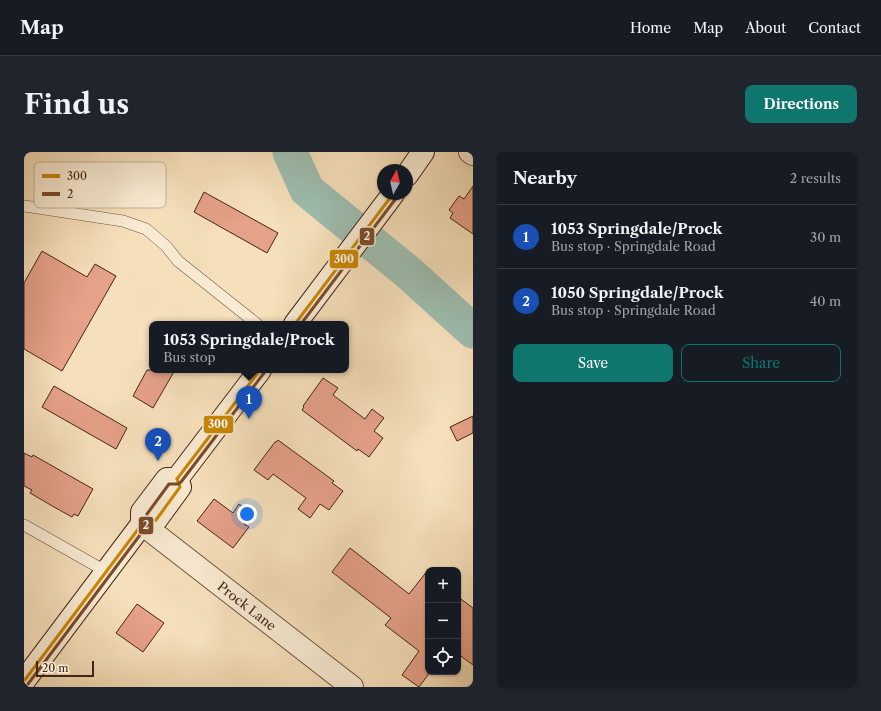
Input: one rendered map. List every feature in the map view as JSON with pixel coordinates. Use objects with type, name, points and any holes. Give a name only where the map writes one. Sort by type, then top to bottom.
[{"type":"main road","points":[[413,166],[423,152]]},
{"type":"main road","points":[[297,321],[389,200]]},
{"type":"main road","points":[[24,681],[142,524],[142,512],[150,501],[167,479],[176,478],[258,373]]},
{"type":"main road","name":"Prock Lane","points":[[142,524],[352,687]]},
{"type":"lane","points":[[24,206],[34,208]]},
{"type":"lane","points":[[37,208],[123,221],[146,229],[166,246],[178,261],[253,321]]},
{"type":"lane","points":[[24,526],[107,572]]},
{"type":"building","points":[[473,186],[473,234],[450,218],[453,213],[449,210],[459,196],[464,199]]},
{"type":"building","points":[[204,192],[278,233],[267,253],[194,212]]},
{"type":"building","points":[[42,251],[87,277],[95,264],[116,276],[62,371],[24,349],[24,283]]},
{"type":"building","points":[[147,370],[149,370],[149,373],[173,373],[153,408],[133,396]]},
{"type":"building","points":[[323,378],[338,388],[333,395],[365,419],[372,409],[384,418],[374,431],[383,438],[369,457],[358,449],[357,451],[302,410],[304,407],[303,406]]},
{"type":"building","points":[[54,386],[127,428],[116,449],[42,407]]},
{"type":"building","points":[[473,416],[473,433],[457,441],[450,427]]},
{"type":"building","points":[[278,440],[334,481],[332,483],[343,491],[329,510],[320,504],[310,518],[298,509],[306,498],[273,474],[268,480],[254,470]]},
{"type":"building","points":[[24,453],[32,457],[33,455],[93,489],[78,516],[74,514],[72,517],[54,507],[30,493],[32,490],[24,486]]},
{"type":"building","points":[[214,499],[233,513],[239,504],[252,514],[244,524],[249,527],[233,548],[197,521]]},
{"type":"building","points":[[350,548],[409,594],[425,574],[425,675],[428,675],[419,687],[402,675],[419,651],[385,625],[391,618],[332,572]]},
{"type":"building","points":[[461,599],[473,608],[473,665],[461,656]]},
{"type":"building","points":[[137,604],[164,623],[143,652],[116,633]]},
{"type":"waterway","points":[[290,152],[307,190],[409,273],[473,331]]},
{"type":"transit line","name":"300","points":[[297,321],[388,200]]},
{"type":"transit line","name":"2","points":[[303,321],[395,200]]},
{"type":"transit line","name":"300","points":[[177,479],[258,373]]},
{"type":"transit line","name":"2","points":[[28,684],[146,527],[147,514],[169,484],[178,484],[181,482],[264,373]]},
{"type":"transit line","name":"300","points":[[24,681],[142,524],[156,520],[180,487],[177,479]]},
{"type":"place","name":"1053 Springdale/Prock","points":[[249,419]]},
{"type":"place","name":"1050 Springdale/Prock","points":[[158,461]]}]
